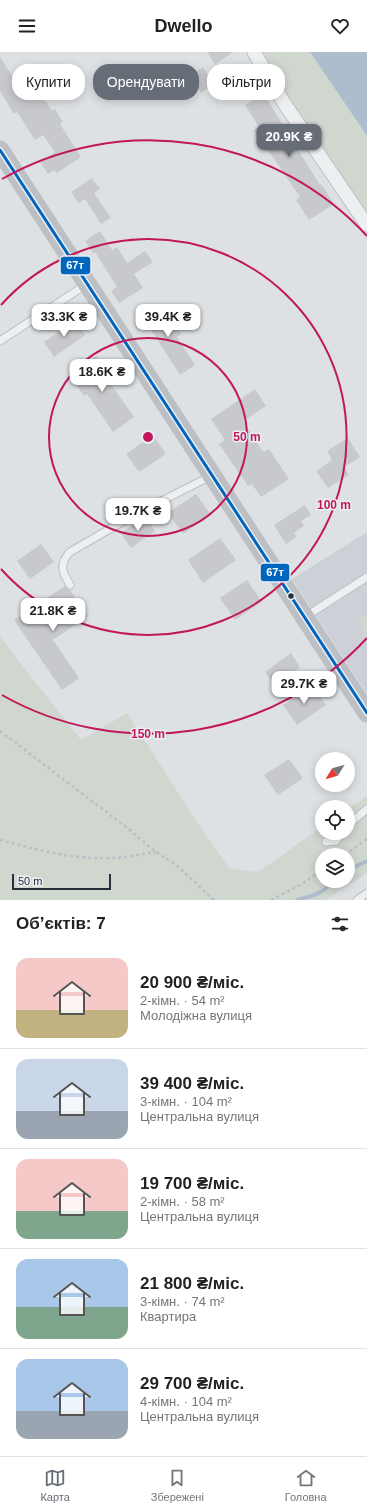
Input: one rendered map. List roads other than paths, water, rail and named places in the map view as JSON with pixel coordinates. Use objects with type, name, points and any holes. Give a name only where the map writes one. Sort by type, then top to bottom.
[{"type":"street","points":[[254,52],[284,103],[367,225]]},
{"type":"street","points":[[0,150],[367,713]]},
{"type":"lane","points":[[0,341],[87,284]]},
{"type":"lane","points":[[70,585],[62,572],[62,566],[65,558],[70,552],[134,515],[212,475]]},
{"type":"lane","points":[[305,617],[367,577]]},
{"type":"lane","points":[[355,819],[367,809]]},
{"type":"lane","points":[[326,842],[337,840]]},
{"type":"lane","points":[[357,900],[367,893]]},
{"type":"water","points":[[310,52],[367,52],[367,136]]},
{"type":"waterway","points":[[355,867],[367,861]]},
{"type":"waterway","points":[[297,900],[312,896],[326,888]]}]
